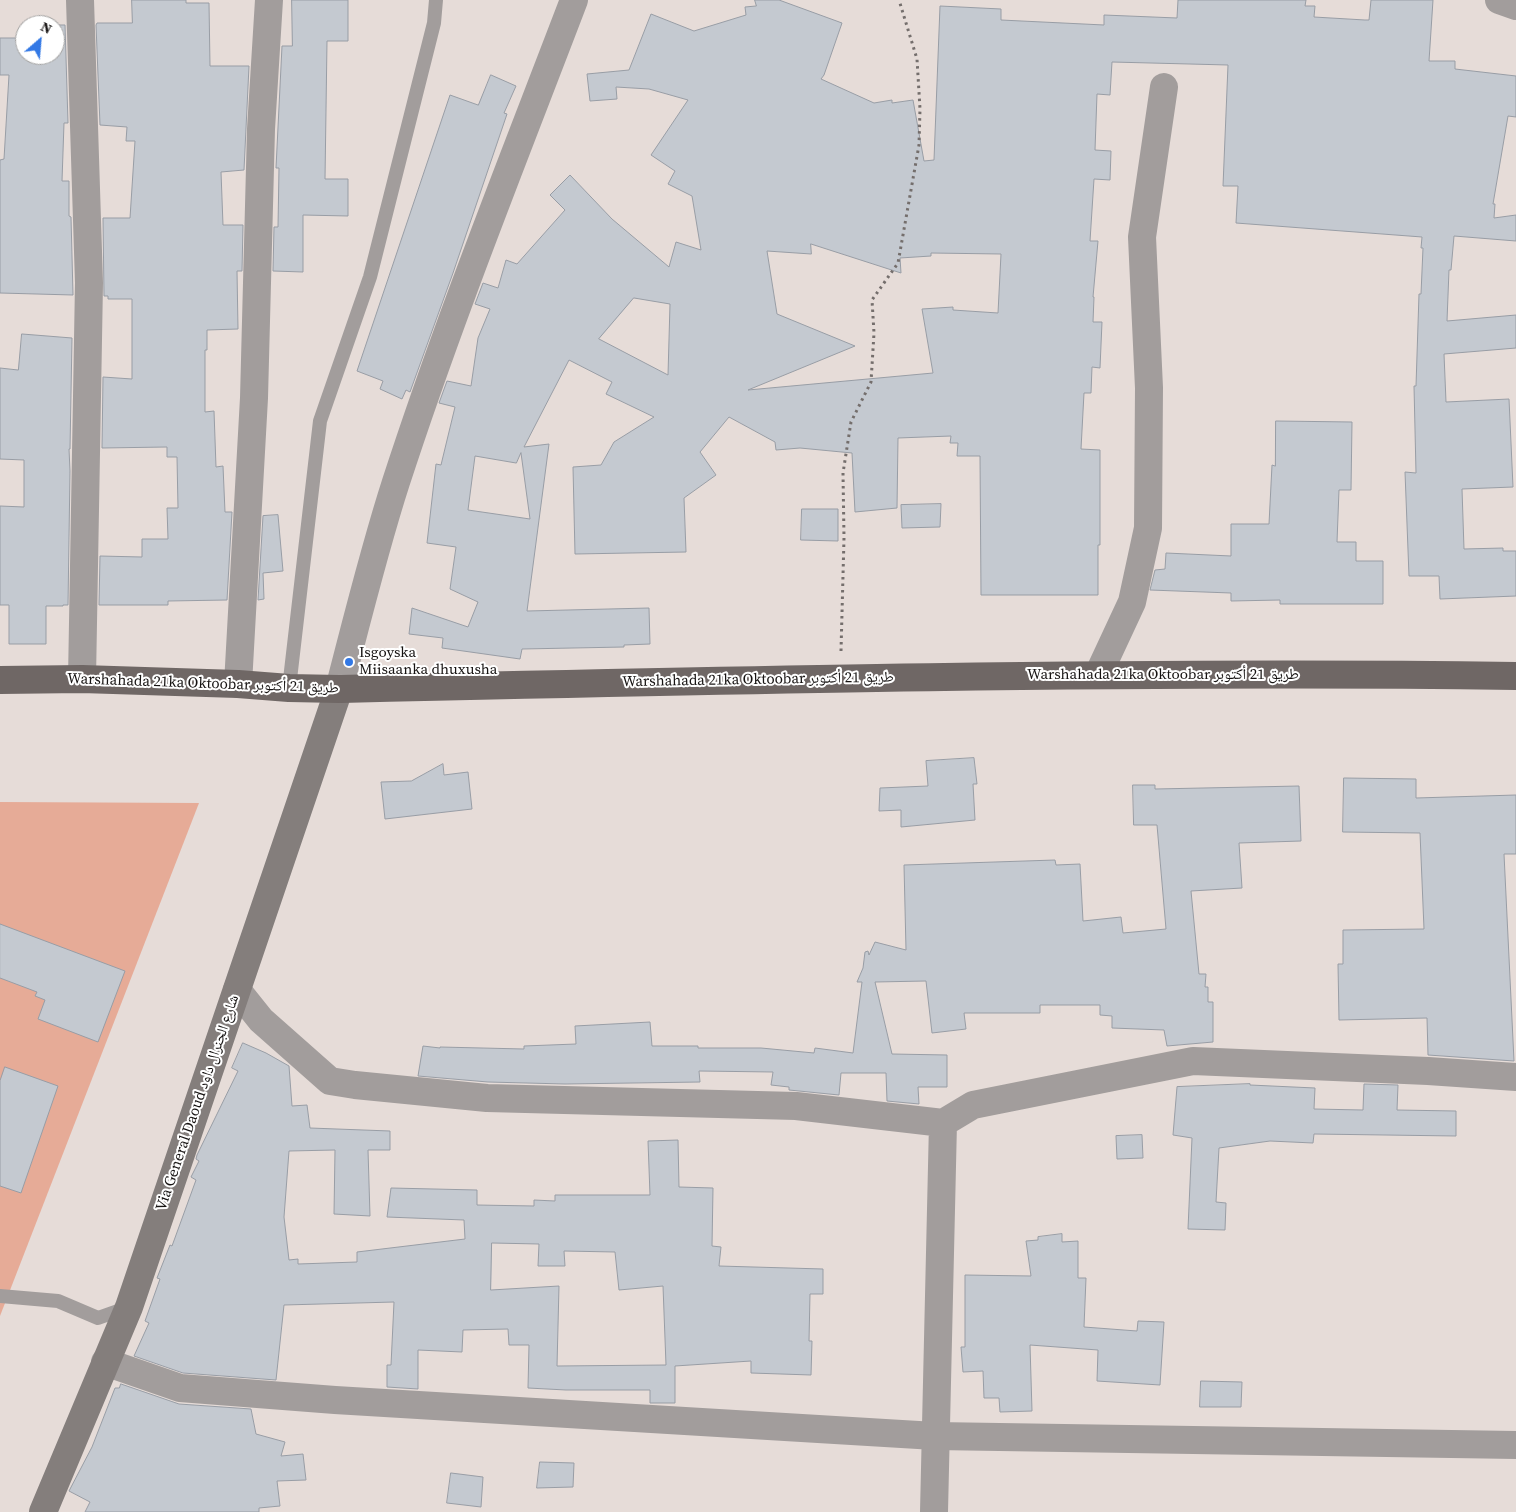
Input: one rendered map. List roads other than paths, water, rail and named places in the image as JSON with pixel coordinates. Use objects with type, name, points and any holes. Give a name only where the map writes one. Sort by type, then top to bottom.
[{"type":"main road","name":"Warshahada 21ka Oktoobar طريق 21 أكتوبر","points":[[0,680],[82,679],[339,689],[840,678],[1326,674],[1516,676]]},
{"type":"main road","name":"Via General Daoud شارع الجنرال داود","points":[[43,1512],[129,1307],[339,689]]},
{"type":"street","points":[[80,0],[89,283],[82,679]]},
{"type":"street","points":[[238,684],[254,398],[261,129],[269,0]]},
{"type":"street","points":[[339,689],[374,554],[396,481],[471,269],[574,0]]},
{"type":"street","points":[[1499,0],[1516,6]]},
{"type":"street","points":[[1098,676],[1132,602],[1148,528],[1149,388],[1142,237],[1164,88]]},
{"type":"street","points":[[237,990],[261,1020],[330,1082],[487,1098],[796,1106],[943,1123],[973,1105],[1193,1061],[1418,1070],[1516,1077]]},
{"type":"street","points":[[934,1512],[943,1123]]},
{"type":"street","points":[[105,1362],[180,1388],[335,1400],[935,1436],[1516,1445]]},
{"type":"lane","points":[[289,688],[320,421],[370,278],[434,23],[436,0]]},
{"type":"lane","points":[[0,1296],[58,1301],[98,1318],[129,1307]]},
{"type":"place","name":"Isgoyska Miisaanka dhuxusha","points":[[349,662]]}]
